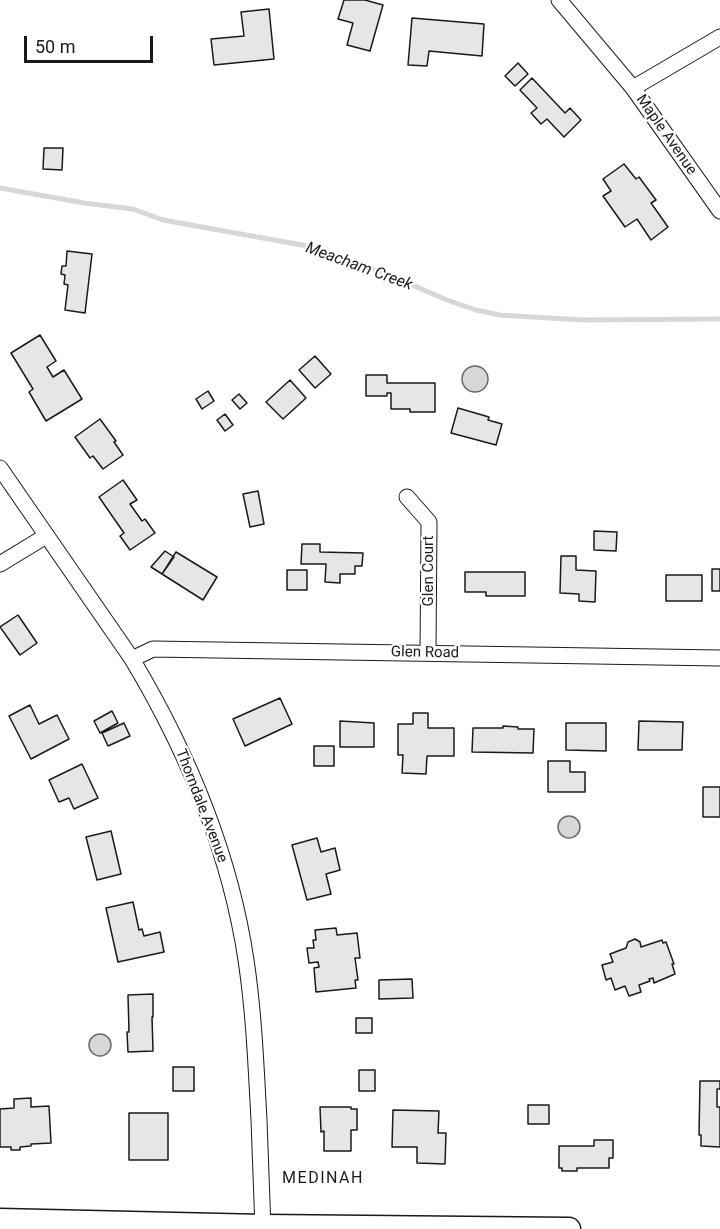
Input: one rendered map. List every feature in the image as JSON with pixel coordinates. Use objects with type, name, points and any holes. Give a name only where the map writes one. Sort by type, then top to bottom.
[{"type":"main road","points":[[0,1220],[263,1227],[569,1229]]},
{"type":"street","name":"Maple Avenue","points":[[559,0],[633,88],[720,211]]},
{"type":"street","points":[[633,88],[720,37]]},
{"type":"street","name":"Thorndale Avenue","points":[[0,468],[132,659],[165,716],[186,760],[213,827],[232,895],[246,959],[255,1039],[263,1227]]},
{"type":"street","name":"Glen Court","points":[[407,497],[429,522],[428,653]]},
{"type":"street","points":[[0,564],[46,536]]},
{"type":"street","name":"Glen Road","points":[[132,659],[153,649],[720,658]]},
{"type":"shaded area","points":[[475,366],[485,369],[488,379],[485,389],[475,392],[465,389],[462,379],[465,369]]},
{"type":"shaded area","points":[[569,816],[577,819],[580,827],[577,835],[569,838],[561,835],[558,827],[561,819]]},
{"type":"shaded area","points":[[100,1034],[108,1037],[111,1045],[108,1053],[100,1056],[92,1053],[89,1045],[92,1037]]},
{"type":"building","points":[[344,0],[365,0],[383,5],[370,51],[347,45],[353,23],[338,19]]},
{"type":"building","points":[[269,9],[274,59],[214,65],[211,39],[244,36],[241,12]]},
{"type":"building","points":[[412,18],[484,24],[482,56],[429,51],[427,66],[408,65]]},
{"type":"building","points":[[518,63],[528,74],[515,86],[505,76]]},
{"type":"building","points":[[532,78],[565,113],[570,108],[581,120],[564,137],[547,119],[541,124],[531,113],[537,108],[520,90]]},
{"type":"building","points":[[44,148],[63,148],[62,170],[43,169]]},
{"type":"building","points":[[624,164],[636,179],[639,177],[656,200],[651,203],[668,227],[651,240],[637,219],[625,227],[603,196],[611,191],[603,179]]},
{"type":"building","points":[[67,251],[92,254],[85,313],[65,310],[68,285],[64,284],[65,275],[61,274],[62,266],[66,266]]},
{"type":"building","points":[[40,335],[56,361],[47,367],[53,377],[64,370],[82,399],[46,421],[29,392],[33,389],[11,353]]},
{"type":"building","points":[[315,356],[331,374],[315,388],[299,370]]},
{"type":"building","points":[[366,375],[387,375],[387,383],[435,383],[435,412],[391,409],[391,393],[387,393],[387,396],[366,396]]},
{"type":"building","points":[[290,380],[306,398],[283,419],[266,402]]},
{"type":"building","points":[[208,391],[214,401],[202,409],[196,399]]},
{"type":"building","points":[[239,394],[247,403],[240,409],[232,400]]},
{"type":"building","points":[[458,408],[489,417],[488,420],[502,424],[496,445],[451,433]]},
{"type":"building","points":[[225,414],[233,425],[225,431],[217,420]]},
{"type":"building","points":[[100,419],[123,455],[103,469],[93,456],[90,458],[75,437]]},
{"type":"building","points":[[123,480],[137,500],[130,504],[142,521],[145,519],[155,533],[130,550],[120,536],[124,533],[99,497]]},
{"type":"building","points":[[258,491],[264,524],[250,527],[243,494]]},
{"type":"building","points":[[594,531],[617,532],[616,551],[594,550]]},
{"type":"building","points":[[302,544],[320,544],[320,552],[363,553],[362,566],[355,566],[355,574],[340,574],[340,583],[325,582],[326,564],[301,564]]},
{"type":"building","points":[[165,551],[174,557],[162,574],[151,567]]},
{"type":"building","points":[[176,552],[217,577],[203,600],[162,574]]},
{"type":"building","points":[[561,556],[576,556],[576,570],[596,571],[595,602],[579,601],[579,594],[560,593]]},
{"type":"building","points":[[712,569],[720,569],[720,591],[712,591]]},
{"type":"building","points":[[287,570],[307,570],[307,590],[287,590]]},
{"type":"building","points":[[465,572],[525,572],[525,596],[486,596],[486,592],[465,592]]},
{"type":"building","points":[[666,575],[702,575],[702,601],[666,601]]},
{"type":"building","points":[[18,615],[37,643],[20,655],[0,627]]},
{"type":"building","points":[[280,698],[292,724],[245,746],[233,719]]},
{"type":"building","points":[[30,705],[39,724],[57,715],[69,739],[31,759],[9,716]]},
{"type":"building","points":[[112,711],[118,723],[100,733],[94,721]]},
{"type":"building","points":[[413,713],[428,713],[428,728],[454,728],[454,756],[427,756],[426,774],[402,773],[403,755],[398,755],[398,724],[413,724]]},
{"type":"building","points":[[340,721],[374,723],[374,747],[340,747]]},
{"type":"building","points":[[639,721],[683,722],[682,750],[638,750]]},
{"type":"building","points":[[124,723],[130,736],[108,746],[102,733]]},
{"type":"building","points":[[566,723],[606,723],[606,751],[566,750]]},
{"type":"building","points":[[503,726],[534,729],[533,753],[472,752],[473,728],[503,728]]},
{"type":"building","points":[[314,746],[334,746],[334,766],[314,766]]},
{"type":"building","points":[[548,761],[570,761],[570,772],[585,772],[585,792],[548,792]]},
{"type":"building","points":[[82,764],[98,798],[74,809],[69,798],[59,802],[49,780]]},
{"type":"building","points":[[703,787],[720,787],[720,817],[703,817]]},
{"type":"building","points":[[111,831],[121,874],[97,880],[86,837]]},
{"type":"building","points":[[317,838],[321,852],[335,848],[340,870],[326,874],[331,894],[307,900],[292,845]]},
{"type":"building","points":[[133,902],[139,930],[142,929],[144,936],[160,932],[164,952],[118,962],[106,908]]},
{"type":"building","points":[[336,928],[337,935],[357,933],[360,958],[355,958],[358,980],[355,980],[356,988],[316,992],[314,968],[319,967],[318,962],[309,963],[307,948],[314,948],[315,930]]},
{"type":"building","points":[[635,939],[640,942],[641,947],[662,940],[663,943],[666,942],[675,974],[654,983],[653,978],[649,979],[650,981],[639,985],[641,992],[629,996],[625,986],[615,990],[611,978],[606,980],[602,965],[613,962],[610,954],[626,948],[628,942]]},
{"type":"building","points":[[412,979],[413,998],[379,999],[379,980]]},
{"type":"building","points":[[153,994],[153,1051],[128,1052],[128,995]]},
{"type":"building","points":[[356,1018],[372,1018],[372,1033],[356,1033]]},
{"type":"building","points":[[173,1067],[194,1067],[194,1091],[173,1091]]},
{"type":"building","points":[[359,1070],[375,1070],[375,1091],[359,1091]]},
{"type":"building","points":[[700,1081],[720,1081],[720,1089],[717,1089],[717,1107],[720,1107],[720,1147],[701,1146],[701,1135],[699,1135]]},
{"type":"building","points":[[31,1098],[31,1107],[49,1106],[51,1143],[31,1144],[31,1146],[20,1147],[20,1150],[0,1147],[0,1109],[14,1108],[14,1099]]},
{"type":"building","points":[[528,1105],[549,1105],[549,1124],[528,1124]]},
{"type":"building","points":[[320,1107],[357,1109],[357,1130],[351,1130],[351,1151],[324,1151],[324,1131],[321,1132]]},
{"type":"building","points":[[393,1110],[439,1111],[438,1133],[446,1133],[445,1164],[417,1163],[417,1147],[392,1147]]},
{"type":"building","points":[[129,1113],[168,1113],[168,1160],[129,1160]]},
{"type":"building","points":[[594,1140],[613,1140],[613,1158],[609,1158],[609,1168],[577,1168],[577,1171],[562,1171],[562,1168],[559,1168],[559,1146],[594,1146]]},
{"type":"waterway","name":"Meacham Creek","points":[[0,188],[133,209],[163,220],[313,247],[389,275],[447,300],[500,315],[583,320],[720,319]]},
{"type":"district","name":"MEDINAH","points":[[323,1179]]}]
